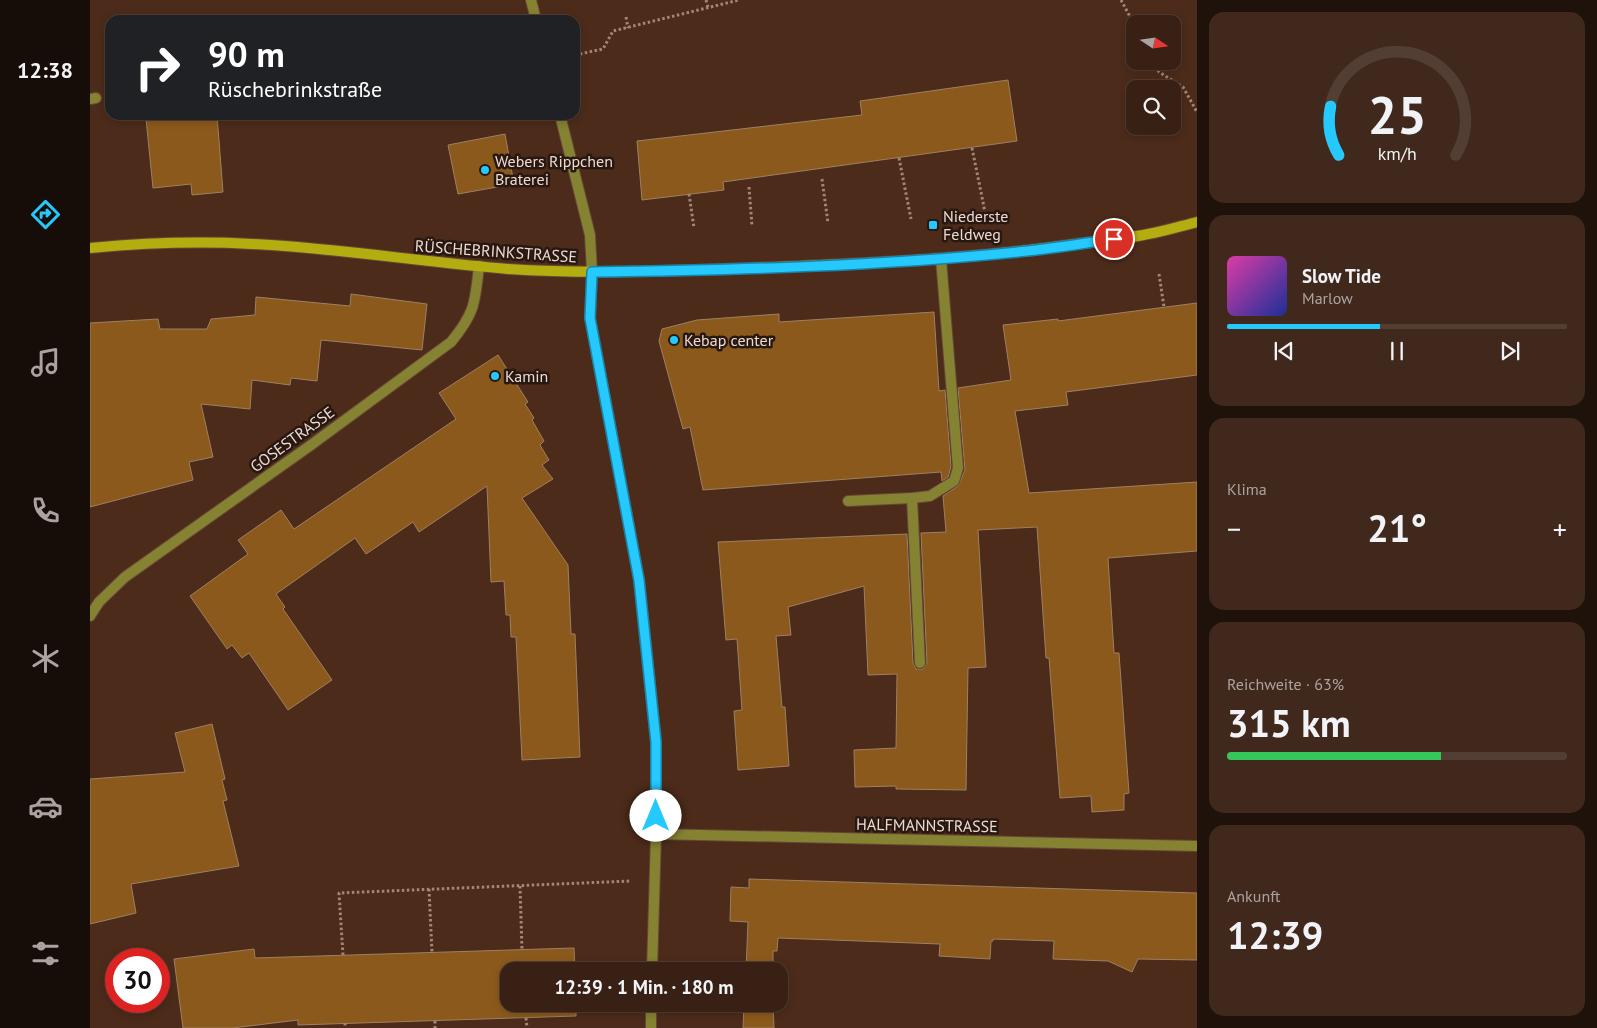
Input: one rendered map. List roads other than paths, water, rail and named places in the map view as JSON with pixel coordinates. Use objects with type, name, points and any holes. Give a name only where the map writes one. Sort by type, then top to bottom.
[{"type":"main road","name":"RÜSCHEBRINKSTRASSE","points":[[90,248],[130,244],[191,242],[252,244],[479,266],[592,272],[812,266],[1029,251],[1148,234],[1197,222]]},
{"type":"street","points":[[531,0],[535,15]]},
{"type":"street","points":[[561,120],[590,235],[592,272],[590,318],[639,580],[656,742],[656,834],[652,962]]},
{"type":"street","points":[[848,501],[930,496],[954,481],[958,468],[940,258]]},
{"type":"street","name":"GOSESTRASSE","points":[[90,616],[99,602],[125,576],[311,445],[451,342],[464,326],[476,301],[479,266]]},
{"type":"street","points":[[912,498],[920,663]]},
{"type":"street","name":"HALFMANNSTRASSE","points":[[656,834],[1197,846]]},
{"type":"street","points":[[651,1012],[651,1028]]},
{"type":"place","name":"Webers Rippchen Braterei","points":[[485,170]]},
{"type":"place","name":"Niederste Feldweg","points":[[933,225]]},
{"type":"place","name":"Kebap center","points":[[674,340]]},
{"type":"place","name":"Kamin","points":[[495,376]]}]
